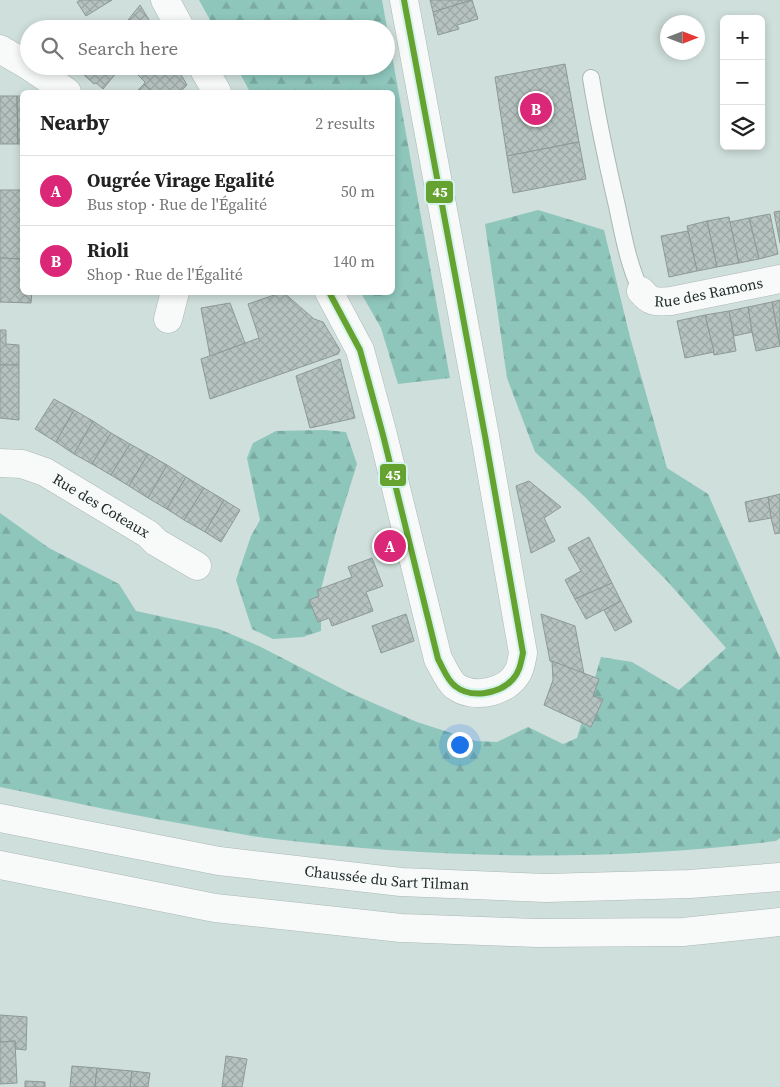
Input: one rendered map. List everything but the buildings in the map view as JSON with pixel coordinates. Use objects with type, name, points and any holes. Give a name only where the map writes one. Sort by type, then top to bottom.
[{"type":"main road","points":[[165,0],[177,20]]},
{"type":"main road","points":[[331,295],[360,350],[438,659],[455,685],[470,692],[489,692],[506,686],[518,672],[524,653],[486,436],[404,0]]},
{"type":"main road","points":[[0,49],[20,61]]},
{"type":"main road","points":[[42,75],[64,90]]},
{"type":"main road","points":[[207,75],[216,90]]},
{"type":"main road","name":"Rue des Ramons","points":[[641,291],[648,300],[657,302],[671,301],[780,278]]},
{"type":"main road","points":[[168,319],[173,295]]},
{"type":"main road","name":"Rue des Coteaux","points":[[0,463],[22,464],[45,472],[197,566]]},
{"type":"main road","name":"Chaussée du Sart Tilman","points":[[0,818],[219,861],[401,882],[546,888],[690,884],[780,877]]},
{"type":"main road","points":[[0,865],[215,908],[401,928],[538,933],[683,932],[780,922]]},
{"type":"lane","points":[[591,78],[599,129],[630,263],[641,291]]},
{"type":"green space","points":[[199,0],[382,0],[386,20],[210,20]]},
{"type":"green space","points":[[395,72],[450,378],[398,384],[381,328],[362,295],[395,295],[395,90],[249,90],[241,75],[395,75]]},
{"type":"green space","points":[[538,210],[604,230],[630,337],[667,468],[708,494],[780,658],[780,838],[776,841],[713,848],[588,855],[462,854],[399,851],[258,837],[0,787],[0,513],[49,548],[119,584],[136,611],[219,629],[261,647],[350,693],[417,722],[476,741],[497,742],[528,727],[563,744],[577,738],[601,657],[632,662],[679,690],[726,648],[668,582],[585,497],[535,452],[507,378],[485,224]]},
{"type":"green space","points":[[324,430],[346,432],[357,464],[337,528],[321,589],[321,631],[303,637],[273,639],[252,629],[236,580],[251,536],[260,520],[247,458],[253,443],[276,431]]},
{"type":"transit line","name":"45","points":[[331,295],[360,350],[438,659],[450,681],[462,690],[485,693],[501,688],[515,676],[523,653],[485,436],[404,0]]},
{"type":"place","name":"Rioli","points":[[536,109]]},
{"type":"place","name":"Ougrée Virage Egalité","points":[[390,546]]}]
